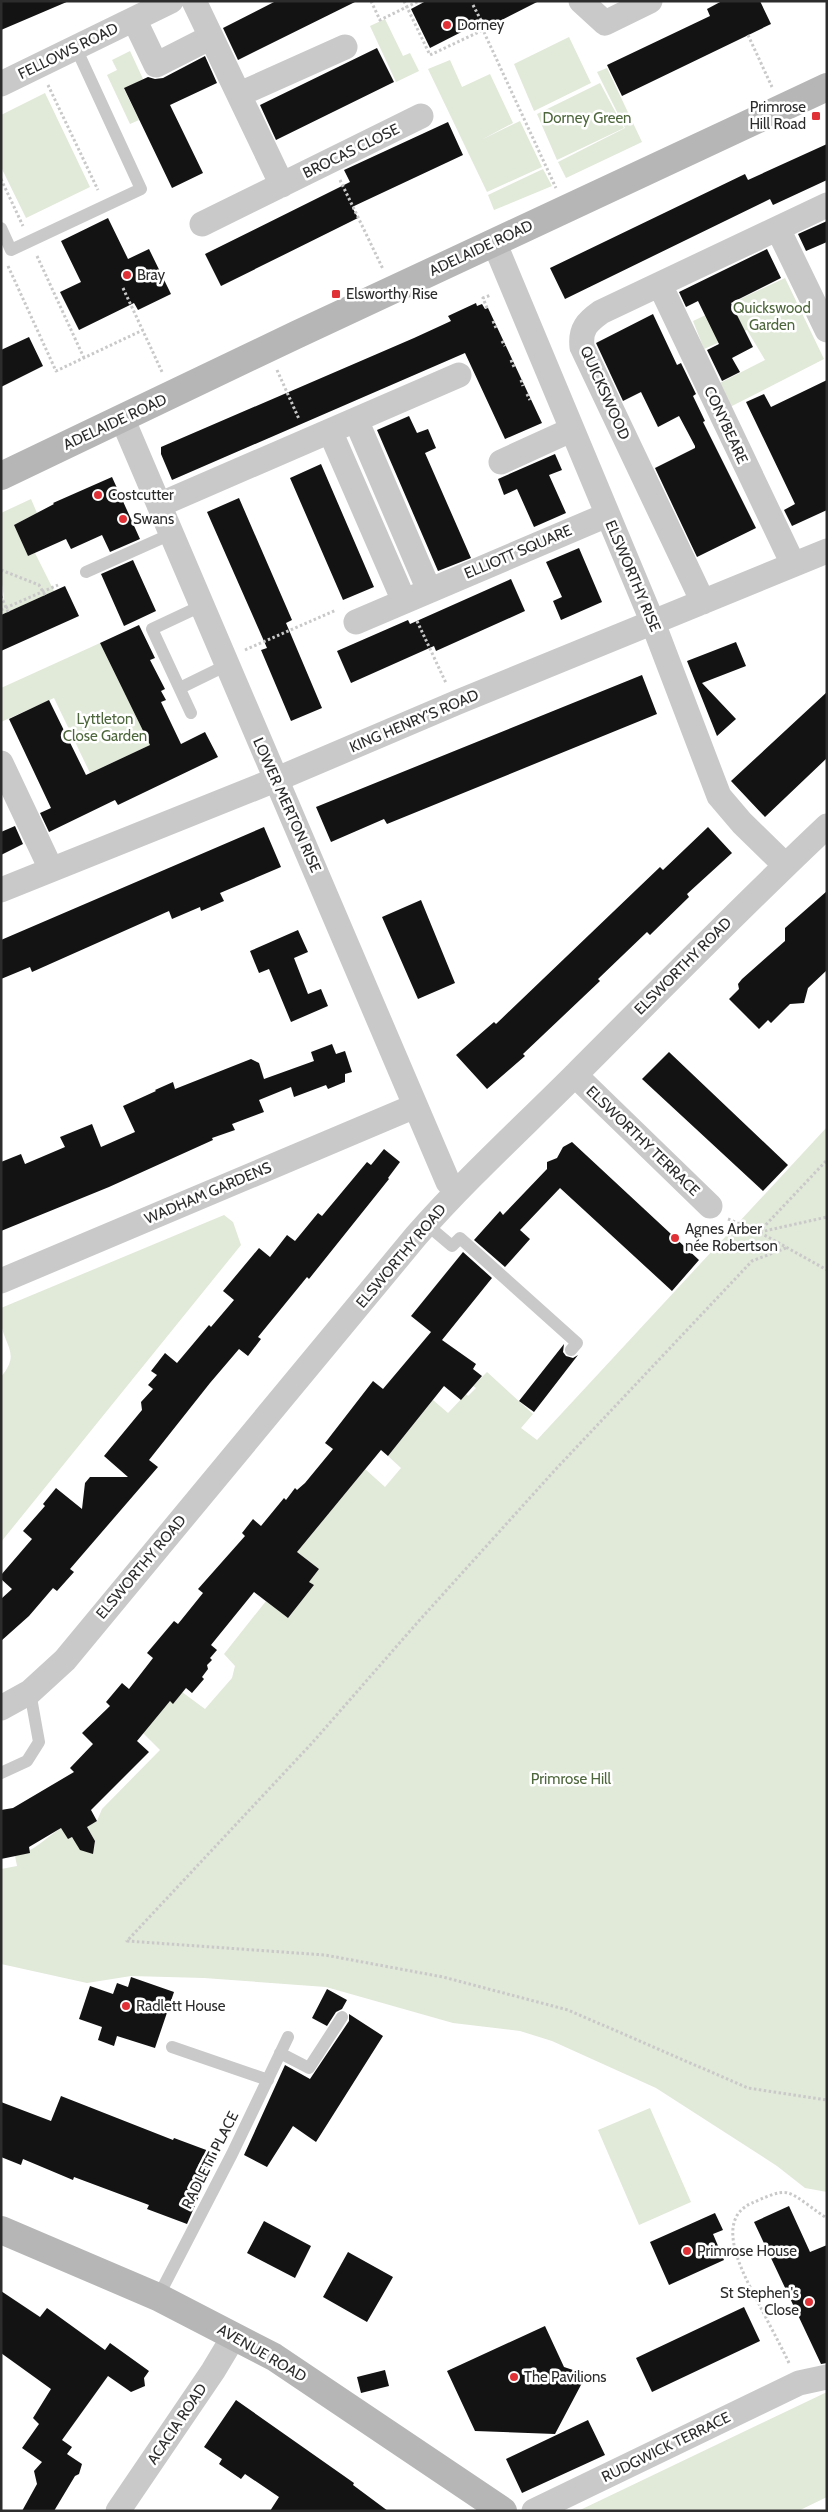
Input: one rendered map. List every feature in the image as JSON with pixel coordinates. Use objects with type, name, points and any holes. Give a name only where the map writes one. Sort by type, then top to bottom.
[{"type":"main road","name":"ADELAIDE ROAD","points":[[1,476],[393,289],[827,87]]},
{"type":"main road","name":"AVENUE ROAD","points":[[1,2230],[158,2297],[274,2357],[503,2511]]},
{"type":"street","name":"FELLOWS ROAD","points":[[1,84],[171,1]]},
{"type":"street","points":[[194,1],[282,185]]},
{"type":"street","points":[[581,1],[605,23],[650,1]]},
{"type":"street","name":"FELLOWS ROAD","points":[[134,19],[156,65],[212,37]]},
{"type":"street","points":[[240,94],[346,47]]},
{"type":"street","name":"BROCAS CLOSE","points":[[202,224],[421,116]]},
{"type":"street","name":"QUICKSWOOD","points":[[703,602],[582,347],[581,336],[586,322],[601,312],[827,205]]},
{"type":"street","points":[[778,228],[827,330]]},
{"type":"street","name":"ELSWORTHY RISE","points":[[494,242],[653,623],[719,796],[742,823],[786,865]]},
{"type":"street","name":"CONYBEARE","points":[[660,285],[793,564]]},
{"type":"street","points":[[159,505],[459,375]]},
{"type":"street","name":"LOWER MERTON RISE","points":[[122,418],[415,1106],[448,1182],[456,1191]]},
{"type":"street","points":[[356,420],[414,597]]},
{"type":"street","points":[[501,462],[571,430]]},
{"type":"street","points":[[319,436],[414,597]]},
{"type":"street","name":"ELLIOTT SQUARE","points":[[356,622],[607,515]]},
{"type":"street","name":"KING HENRY'S ROAD","points":[[1,890],[275,780],[458,702],[827,551]]},
{"type":"street","points":[[1,763],[51,869]]},
{"type":"street","name":"ELSWORTHY ROAD","points":[[1,1708],[30,1692],[64,1660],[426,1224],[456,1191],[827,826]]},
{"type":"street","name":"ELSWORTHY TERRACE","points":[[575,1075],[710,1206]]},
{"type":"street","name":"WADHAM GARDENS","points":[[1,1281],[415,1106]]},
{"type":"street","name":"ACACIA ROAD","points":[[118,2511],[213,2371],[234,2336]]},
{"type":"street","points":[[799,2383],[827,2377]]},
{"type":"street","name":"RUDGWICK TERRACE","points":[[534,2511],[799,2383]]},
{"type":"lane","points":[[1,228],[11,250],[141,189],[76,48]]},
{"type":"lane","points":[[86,572],[171,534]]},
{"type":"lane","points":[[191,713],[152,629],[201,606]]},
{"type":"lane","points":[[180,688],[225,662]]},
{"type":"lane","points":[[426,1224],[452,1246],[460,1238],[577,1343],[572,1350]]},
{"type":"lane","points":[[1,1773],[27,1761],[40,1742],[30,1692]]},
{"type":"lane","points":[[280,2054],[309,2068],[342,2017]]},
{"type":"lane","name":"RADLETT PLACE","points":[[158,2297],[288,2037]]},
{"type":"lane","points":[[172,2047],[268,2080]]},
{"type":"path","points":[[371,1],[380,20],[416,2]]},
{"type":"path","points":[[404,1],[430,56],[483,30]]},
{"type":"path","points":[[473,5],[566,208]]},
{"type":"path","points":[[748,36],[775,94]]},
{"type":"path","points":[[39,66],[100,193]]},
{"type":"path","points":[[331,161],[393,289]]},
{"type":"path","points":[[1,179],[30,241]]},
{"type":"path","points":[[29,257],[36,254],[84,358]]},
{"type":"path","points":[[15,263],[8,266],[56,371],[143,330]]},
{"type":"path","points":[[123,288],[153,352]]},
{"type":"path","points":[[483,298],[487,308]]},
{"type":"path","points":[[493,321],[496,328]]},
{"type":"path","points":[[502,341],[505,346]]},
{"type":"path","points":[[512,360],[514,367]]},
{"type":"path","points":[[275,366],[319,436]]},
{"type":"path","points":[[520,380],[524,386]]},
{"type":"path","points":[[528,394],[530,400]]},
{"type":"path","points":[[1,570],[39,586],[44,593]]},
{"type":"path","points":[[1,610],[44,593],[58,585]]},
{"type":"path","points":[[1,596],[8,612]]},
{"type":"path","points":[[414,597],[443,679],[458,702]]},
{"type":"path","points":[[225,662],[348,604],[356,622]]},
{"type":"path","points":[[759,1232],[827,1160]]},
{"type":"path","points":[[710,1206],[722,1216],[759,1232],[827,1270]]},
{"type":"path","points":[[759,1232],[827,1217]]},
{"type":"path","points":[[786,1248],[752,1261],[555,1470],[417,1622],[314,1742],[126,1941],[325,1955],[443,1977],[568,2010],[748,2088],[827,2100]]},
{"type":"path","points":[[799,2383],[740,2268],[733,2233],[738,2214],[744,2207],[776,2194],[788,2193],[827,2218]]},
{"type":"green space","points":[[385,19],[403,56],[410,53],[419,71],[396,82],[370,26]]},
{"type":"green space","points":[[569,37],[591,83],[534,111],[514,64]]},
{"type":"green space","points":[[130,51],[143,79],[124,89],[139,120],[130,124],[107,75],[117,70],[112,60]]},
{"type":"green space","points":[[450,60],[462,87],[490,74],[513,123],[481,140],[520,121],[542,167],[487,192],[428,69]]},
{"type":"green space","points":[[607,68],[642,142],[566,178],[558,162],[625,128],[597,72]]},
{"type":"green space","name":"Dorney Green","points":[[600,83],[624,128],[557,160],[537,114]]},
{"type":"green space","points":[[45,93],[90,187],[26,218],[1,167],[1,115]]},
{"type":"green space","points":[[543,169],[552,186],[494,210],[488,195]]},
{"type":"green space","name":"Quickswood Garden","points":[[785,278],[824,359],[728,408],[718,384],[765,360],[747,330],[704,349],[693,321]]},
{"type":"green space","points":[[31,499],[37,513],[14,525],[28,556],[35,553],[54,591],[1,615],[1,604],[4,598],[1,577],[1,513]]},
{"type":"green space","name":"Lyttleton Close Garden","points":[[100,643],[150,745],[90,773],[54,698],[1,722],[1,688]]},
{"type":"green space","name":"Primrose Hill","points":[[827,1127],[827,2192],[805,2188],[777,2166],[656,2088],[552,2041],[520,2031],[453,2023],[326,1987],[204,1978],[131,1976],[87,1983],[1,1964],[1,1869],[17,1866],[15,1856],[34,1848],[61,1828],[88,1852],[94,1849],[95,1841],[87,1827],[97,1821],[102,1809],[160,1750],[141,1731],[170,1701],[173,1703],[182,1692],[205,1709],[232,1678],[235,1666],[224,1654],[266,1601],[288,1618],[314,1585],[309,1582],[319,1569],[297,1552],[365,1469],[385,1487],[401,1468],[388,1456],[433,1400],[448,1413],[466,1394],[468,1396],[476,1388],[473,1386],[487,1372],[533,1414],[521,1428],[537,1440]]},
{"type":"green space","points":[[224,1215],[233,1222],[241,1245],[1,1542],[1,1377],[7,1369],[11,1356],[1,1324],[1,1308]]},
{"type":"green space","points":[[650,2108],[691,2202],[639,2225],[598,2130]]},
{"type":"green space","points":[[827,2392],[827,2497],[798,2511],[578,2511]]},
{"type":"building","points":[[1,1],[69,1],[1,30]]},
{"type":"building","points":[[276,1],[357,1],[238,60],[223,28]]},
{"type":"building","name":"Dorney","points":[[426,1],[539,1],[488,27],[485,20],[430,48],[411,9]]},
{"type":"building","points":[[722,1],[760,1],[771,24],[622,96],[607,65],[710,16],[707,9]]},
{"type":"building","points":[[377,48],[394,82],[276,140],[260,105]]},
{"type":"building","points":[[205,56],[217,83],[170,105],[203,173],[172,188],[124,88],[148,77],[155,79],[163,78]]},
{"type":"building","points":[[448,122],[463,155],[352,207],[358,218],[221,286],[205,254],[350,182],[344,170]]},
{"type":"building","points":[[827,144],[827,180],[773,205],[770,199],[565,299],[550,268],[745,174],[748,180]]},
{"type":"building","name":"Bray","points":[[108,218],[128,259],[149,249],[171,294],[138,310],[134,303],[79,330],[60,292],[81,282],[61,241]]},
{"type":"building","points":[[827,221],[827,242],[806,251],[798,234]]},
{"type":"building","points":[[767,249],[781,278],[731,303],[753,347],[732,358],[740,372],[722,381],[707,350],[719,344],[698,301],[686,307],[679,292]]},
{"type":"building","points":[[476,303],[477,306],[482,304],[485,309],[488,308],[542,423],[505,439],[465,353],[172,480],[161,454],[161,447],[414,338],[451,321],[448,316]]},
{"type":"building","points":[[653,314],[677,365],[681,363],[696,394],[693,396],[705,421],[703,422],[756,528],[697,557],[655,468],[695,448],[695,446],[679,416],[658,427],[641,392],[623,401],[596,343]]},
{"type":"building","points":[[29,337],[43,366],[1,387],[1,350]]},
{"type":"building","points":[[827,380],[827,510],[792,526],[784,510],[795,504],[746,402],[764,394],[771,407]]},
{"type":"building","points":[[409,416],[417,433],[428,429],[436,448],[425,453],[471,558],[438,571],[377,430]]},
{"type":"building","points":[[555,454],[562,470],[549,475],[566,513],[534,527],[517,489],[504,495],[498,479]]},
{"type":"building","points":[[321,464],[374,587],[343,600],[290,478]]},
{"type":"building","points":[[112,477],[140,539],[110,552],[102,535],[71,549],[66,539],[28,556],[14,525],[53,503]]},
{"type":"building","points":[[239,498],[292,620],[286,623],[322,708],[291,721],[261,650],[267,648],[207,512]]},
{"type":"building","points":[[579,548],[602,602],[561,620],[553,601],[562,597],[546,562]]},
{"type":"building","points":[[133,560],[156,611],[124,626],[101,574]]},
{"type":"building","points":[[511,579],[525,611],[436,651],[434,646],[351,683],[337,651],[408,620],[410,624]]},
{"type":"building","points":[[65,586],[79,616],[1,651],[1,615]]},
{"type":"building","points":[[139,625],[155,658],[150,660],[165,689],[161,691],[166,700],[161,702],[181,744],[205,732],[218,757],[118,805],[115,800],[49,832],[40,813],[51,808],[9,719],[49,700],[86,775],[150,745],[100,643]]},
{"type":"building","points":[[736,642],[746,666],[702,683],[736,719],[717,736],[687,661]]},
{"type":"building","points":[[642,675],[657,714],[387,824],[384,819],[331,842],[316,807]]},
{"type":"building","points":[[827,692],[827,758],[765,817],[731,781]]},
{"type":"building","points":[[15,826],[23,844],[1,855],[1,832]]},
{"type":"building","points":[[264,827],[281,867],[220,893],[224,901],[201,911],[200,907],[172,919],[169,911],[32,972],[30,967],[1,979],[1,940]]},
{"type":"building","points":[[708,827],[732,853],[687,894],[689,897],[650,935],[647,932],[598,979],[600,981],[523,1054],[525,1056],[487,1089],[456,1055],[494,1022],[496,1024],[660,867],[663,870]]},
{"type":"building","points":[[827,891],[827,970],[808,988],[804,1003],[790,1004],[771,1023],[768,1020],[759,1029],[729,999],[739,989],[738,984],[742,979],[785,941],[785,928]]},
{"type":"building","points":[[421,900],[455,983],[418,999],[382,917]]},
{"type":"building","points":[[298,930],[308,952],[294,958],[308,994],[321,989],[328,1006],[291,1022],[269,969],[259,973],[250,951]]},
{"type":"building","points":[[332,1044],[336,1054],[345,1051],[352,1072],[345,1074],[345,1082],[328,1089],[326,1085],[294,1097],[291,1087],[259,1100],[264,1112],[232,1124],[235,1130],[212,1138],[213,1140],[109,1187],[1,1231],[1,1162],[21,1154],[25,1164],[65,1147],[60,1137],[92,1124],[101,1147],[135,1132],[123,1106],[155,1090],[173,1082],[175,1089],[251,1059],[259,1063],[264,1079],[314,1061],[311,1052]]},
{"type":"building","points":[[669,1052],[788,1165],[763,1191],[642,1079]]},
{"type":"building","points":[[572,1142],[699,1260],[672,1291],[560,1188],[520,1230],[530,1239],[505,1267],[474,1240],[500,1211],[503,1215],[547,1169],[547,1162],[557,1158],[563,1147]]},
{"type":"building","points":[[384,1149],[400,1162],[389,1179],[309,1279],[307,1277],[258,1337],[261,1339],[248,1356],[239,1349],[210,1383],[149,1460],[158,1467],[70,1569],[74,1572],[57,1591],[53,1588],[29,1616],[1,1641],[1,1599],[12,1589],[1,1579],[1,1575],[32,1539],[23,1531],[45,1506],[43,1504],[56,1488],[82,1509],[85,1483],[90,1477],[128,1477],[104,1456],[142,1410],[141,1402],[153,1389],[148,1385],[157,1375],[151,1371],[165,1353],[177,1363],[209,1325],[211,1327],[234,1300],[223,1291],[259,1248],[270,1257],[287,1235],[295,1241],[318,1213],[322,1216],[367,1162],[371,1165]]},
{"type":"building","points":[[463,1252],[492,1278],[442,1340],[476,1364],[473,1369],[482,1376],[461,1400],[444,1386],[388,1456],[381,1450],[297,1552],[319,1569],[309,1582],[314,1585],[288,1618],[254,1592],[211,1645],[217,1650],[210,1658],[212,1660],[207,1665],[208,1669],[202,1677],[204,1679],[192,1693],[186,1688],[173,1704],[170,1701],[137,1741],[149,1752],[91,1810],[97,1821],[87,1827],[95,1841],[93,1854],[80,1850],[72,1837],[68,1839],[61,1828],[29,1847],[30,1853],[1,1859],[1,1810],[13,1808],[74,1772],[70,1768],[93,1744],[82,1733],[110,1706],[106,1702],[122,1683],[129,1689],[153,1658],[147,1653],[174,1621],[178,1624],[203,1593],[198,1589],[245,1536],[242,1533],[253,1519],[261,1526],[284,1498],[286,1500],[295,1488],[297,1490],[305,1483],[333,1449],[325,1443],[373,1381],[383,1389],[431,1332],[411,1316]]},
{"type":"building","points":[[564,1344],[563,1352],[566,1356],[573,1358],[578,1355],[534,1412],[519,1401]]},
{"type":"building","name":"Radlett House","points":[[131,1977],[174,1992],[155,2048],[117,2036],[114,2046],[98,2040],[102,2027],[79,2019],[90,1986],[113,1994],[117,1983],[128,1987]]},
{"type":"building","points":[[327,1989],[347,2000],[342,2009],[336,2012],[327,2026],[312,2018]]},
{"type":"building","points":[[349,2014],[383,2036],[316,2142],[293,2126],[267,2167],[244,2155],[285,2065],[310,2079],[349,2021]]},
{"type":"building","points":[[61,2096],[173,2140],[174,2138],[217,2154],[187,2224],[147,2209],[149,2205],[74,2177],[73,2180],[23,2159],[21,2165],[1,2157],[1,2102],[51,2121]]},
{"type":"building","name":"St Stephen's Close","points":[[789,2206],[810,2252],[827,2245],[827,2363],[821,2364],[754,2222]]},
{"type":"building","name":"Primrose House","points":[[715,2213],[723,2230],[713,2234],[724,2260],[669,2285],[650,2242]]},
{"type":"building","points":[[264,2221],[311,2246],[295,2278],[247,2253]]},
{"type":"building","points":[[348,2252],[393,2277],[367,2322],[323,2297]]},
{"type":"building","points":[[1,2291],[40,2317],[47,2308],[105,2350],[110,2343],[149,2371],[144,2378],[145,2386],[131,2392],[108,2376],[62,2440],[72,2447],[67,2454],[82,2464],[79,2474],[75,2476],[54,2511],[22,2511],[37,2484],[34,2471],[42,2462],[22,2448],[39,2424],[33,2418],[51,2389],[1,2353]]},
{"type":"building","points":[[744,2307],[760,2341],[652,2392],[636,2358]]},
{"type":"building","name":"The Pavilions","points":[[545,2326],[564,2367],[576,2371],[582,2383],[555,2434],[475,2431],[447,2371]]},
{"type":"building","points":[[385,2370],[389,2386],[361,2393],[357,2377]]},
{"type":"building","points":[[236,2400],[354,2483],[353,2485],[388,2511],[270,2511],[279,2497],[245,2474],[241,2479],[219,2464],[222,2459],[204,2447]]},
{"type":"building","points":[[588,2420],[605,2455],[522,2493],[506,2459]]},
{"type":"place","name":"Dorney","points":[[447,25]]},
{"type":"place","name":"Primrose Hill Road","points":[[816,116]]},
{"type":"place","name":"Bray","points":[[127,275]]},
{"type":"place","name":"Elsworthy Rise","points":[[336,294]]},
{"type":"place","name":"Costcutter","points":[[98,495]]},
{"type":"place","name":"Swans","points":[[123,519]]},
{"type":"place","name":"Agnes Arber née Robertson","points":[[675,1238]]},
{"type":"place","name":"Radlett House","points":[[126,2006]]},
{"type":"place","name":"Primrose House","points":[[687,2251]]},
{"type":"place","name":"St Stephen's Close","points":[[809,2302]]},
{"type":"place","name":"The Pavilions","points":[[514,2377]]}]
